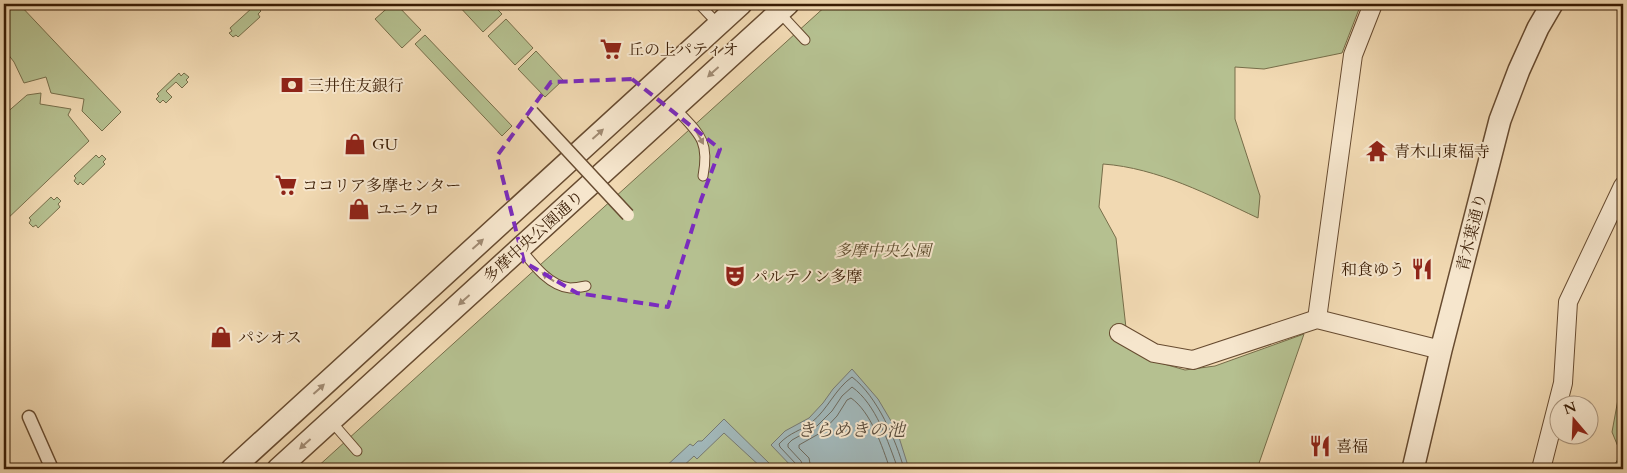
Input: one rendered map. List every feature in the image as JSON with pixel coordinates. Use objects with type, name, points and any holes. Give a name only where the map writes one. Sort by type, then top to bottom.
[{"type":"street","name":"多摩中央公園通り","points":[[232,469],[741,4]]},
{"type":"street","points":[[1317,319],[1353,56],[1373,4]]},
{"type":"street","name":"青木葉通り","points":[[1413,469],[1441,350],[1500,120],[1522,61],[1552,4]]},
{"type":"street","name":"多摩中央公園通り","points":[[278,469],[783,8]]},
{"type":"street","points":[[532,112],[628,215]]},
{"type":"street","points":[[1541,469],[1563,383],[1568,302],[1623,186]]},
{"type":"street","points":[[1119,333],[1154,352],[1193,360],[1317,319],[1441,350]]},
{"type":"street","points":[[29,417],[52,469]]},
{"type":"lane","points":[[701,6],[718,24]]},
{"type":"lane","points":[[783,8],[805,40]]},
{"type":"lane","points":[[674,107],[697,131],[704,146],[706,160],[702,176]]},
{"type":"lane","points":[[520,248],[541,272],[560,286],[570,288],[586,286]]},
{"type":"lane","points":[[331,421],[357,451]]},
{"type":"highlighted area","points":[[632,79],[720,149],[701,200],[668,307],[577,293],[524,262],[497,156],[551,82]]},
{"type":"green space","points":[[4,4],[19,4],[121,112],[102,131],[82,111],[84,99],[51,93],[46,77],[24,83],[14,62],[4,49]]},
{"type":"green space","points":[[392,4],[396,4],[421,30],[402,48],[375,19]]},
{"type":"green space","points":[[457,4],[492,4],[502,14],[483,32]]},
{"type":"green space","name":"多摩中央公園","points":[[828,4],[1361,4],[1342,53],[1264,69],[1235,67],[1235,119],[1260,196],[1258,218],[1202,192],[1163,177],[1144,171],[1103,164],[1099,207],[1116,238],[1128,346],[1150,360],[1185,370],[1215,366],[1304,334],[1257,469],[315,469]]},
{"type":"green space","points":[[257,7],[261,11],[258,14],[260,17],[238,37],[236,35],[233,37],[229,33],[232,31],[230,28],[252,8],[254,10]]},
{"type":"green space","points":[[506,19],[533,48],[515,65],[488,36]]},
{"type":"green space","points":[[425,35],[512,126],[502,136],[415,44]]},
{"type":"green space","points":[[536,51],[563,80],[545,97],[518,69]]},
{"type":"green space","points":[[179,73],[181,76],[184,73],[189,77],[186,80],[188,82],[182,88],[176,82],[166,91],[172,97],[166,103],[163,100],[160,103],[156,99],[159,96],[157,94]]},
{"type":"green space","points":[[41,93],[40,104],[71,109],[68,115],[89,141],[4,222],[4,115],[27,95]]},
{"type":"green space","points":[[96,155],[99,158],[102,155],[106,159],[103,162],[105,164],[83,185],[80,182],[78,185],[74,181],[76,178],[74,176]]},
{"type":"green space","points":[[51,197],[54,200],[57,197],[61,201],[58,204],[60,207],[38,228],[36,225],[33,227],[29,223],[31,220],[29,218]]},
{"type":"green space","points":[[1623,372],[1623,469],[1612,469],[1621,454],[1612,432]]},
{"type":"water","name":"きらめきの池","points":[[852,369],[878,399],[897,431],[909,469],[794,469],[771,445],[785,431],[809,418]]},
{"type":"water","points":[[724,419],[771,465],[767,469],[763,469],[724,433],[697,459],[694,456],[680,469],[663,469],[690,444],[693,446],[698,441],[702,441]]},
{"type":"place","name":"丘の上パティオ","points":[[611,49]]},
{"type":"place","name":"三井住友銀行","points":[[292,85]]},
{"type":"place","name":"GU","points":[[355,144]]},
{"type":"place","name":"青木山東福寺","points":[[1377,151]]},
{"type":"place","name":"ココリア多摩センター","points":[[286,185]]},
{"type":"place","name":"ユニクロ","points":[[359,209]]},
{"type":"place","name":"和食ゆう","points":[[1422,269]]},
{"type":"place","name":"パルテノン多摩","points":[[735,276]]},
{"type":"place","name":"パシオス","points":[[221,337]]},
{"type":"place","name":"喜福","points":[[1320,446]]}]
